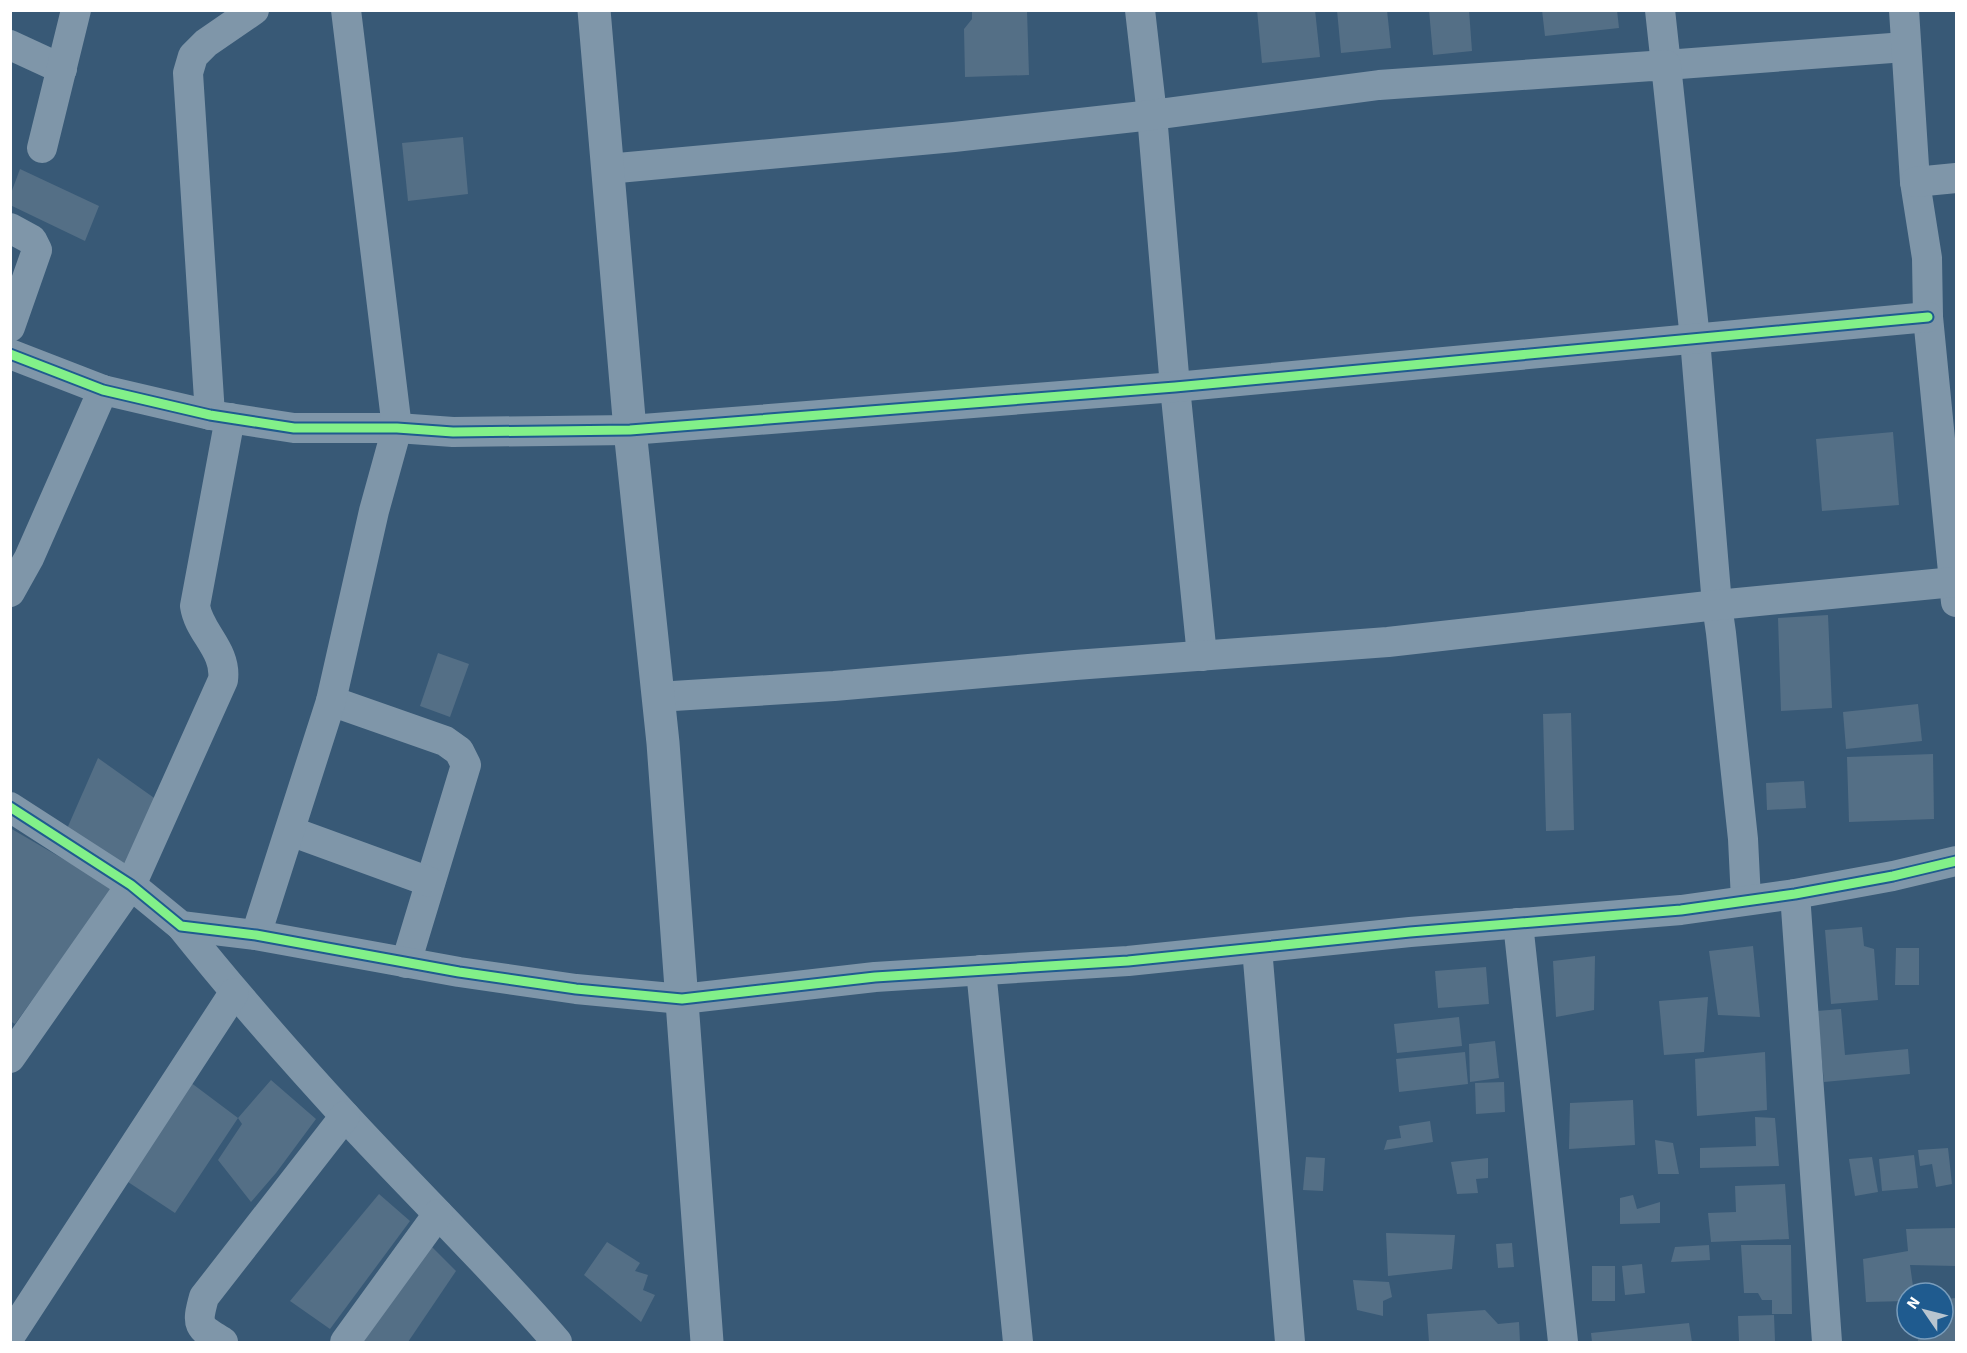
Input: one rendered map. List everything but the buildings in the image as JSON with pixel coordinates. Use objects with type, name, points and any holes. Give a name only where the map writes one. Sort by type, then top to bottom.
[{"type":"street","points":[[42,148],[76,10]]},
{"type":"street","points":[[10,1058],[131,885],[223,680],[222,660],[206,630],[197,619],[195,606],[220,416],[188,73],[193,56],[206,43],[254,10]]},
{"type":"street","points":[[256,935],[331,701],[374,511],[397,428],[346,10]]},
{"type":"street","points":[[594,10],[630,430],[663,743],[707,1342]]},
{"type":"street","points":[[1140,10],[1152,115],[1175,387],[1202,656]]},
{"type":"street","points":[[1660,10],[1695,339],[1717,605],[1743,839],[1746,900]]},
{"type":"street","points":[[657,697],[834,686],[1388,642],[1717,605],[1955,592],[1952,503],[1928,317],[1927,258],[1915,182],[1904,10]]},
{"type":"street","points":[[10,45],[62,69]]},
{"type":"street","points":[[607,169],[954,137],[1152,115],[1379,85],[1905,48]]},
{"type":"street","points":[[1915,182],[1956,178]]},
{"type":"street","points":[[10,228],[32,240],[37,250],[10,327]]},
{"type":"street","points":[[10,354],[104,390],[220,416],[294,428],[397,428],[453,432],[630,430],[1175,387],[1928,317]]},
{"type":"street","points":[[10,592],[29,558],[104,390]]},
{"type":"street","points":[[331,701],[445,741],[459,751],[466,765],[406,963]]},
{"type":"street","points":[[10,807],[131,885],[181,926],[234,993],[345,1116],[522,1302],[557,1342]]},
{"type":"street","points":[[290,831],[430,882]]},
{"type":"street","points":[[181,926],[256,935],[406,963],[576,989],[682,999],[875,976],[1128,961],[1410,932],[1682,910],[1795,894],[1893,876],[1956,861]]},
{"type":"street","points":[[1795,894],[1827,1342]]},
{"type":"street","points":[[1518,923],[1563,1342]]},
{"type":"street","points":[[1257,948],[1290,1342]]},
{"type":"street","points":[[981,970],[1018,1342]]},
{"type":"street","points":[[10,1336],[234,993]]},
{"type":"street","points":[[224,1342],[204,1331],[199,1317],[204,1297],[345,1116]]},
{"type":"street","points":[[345,1342],[438,1214]]},
{"type":"cycle path","points":[[10,354],[103,390],[210,415],[294,428],[397,428],[453,432],[630,430],[1175,387],[1928,317]]},
{"type":"cycle path","points":[[10,807],[131,885],[181,926],[256,935],[459,972],[576,989],[682,999],[875,977],[1128,961],[1410,932],[1681,910],[1795,894],[1893,876],[1956,861]]}]
